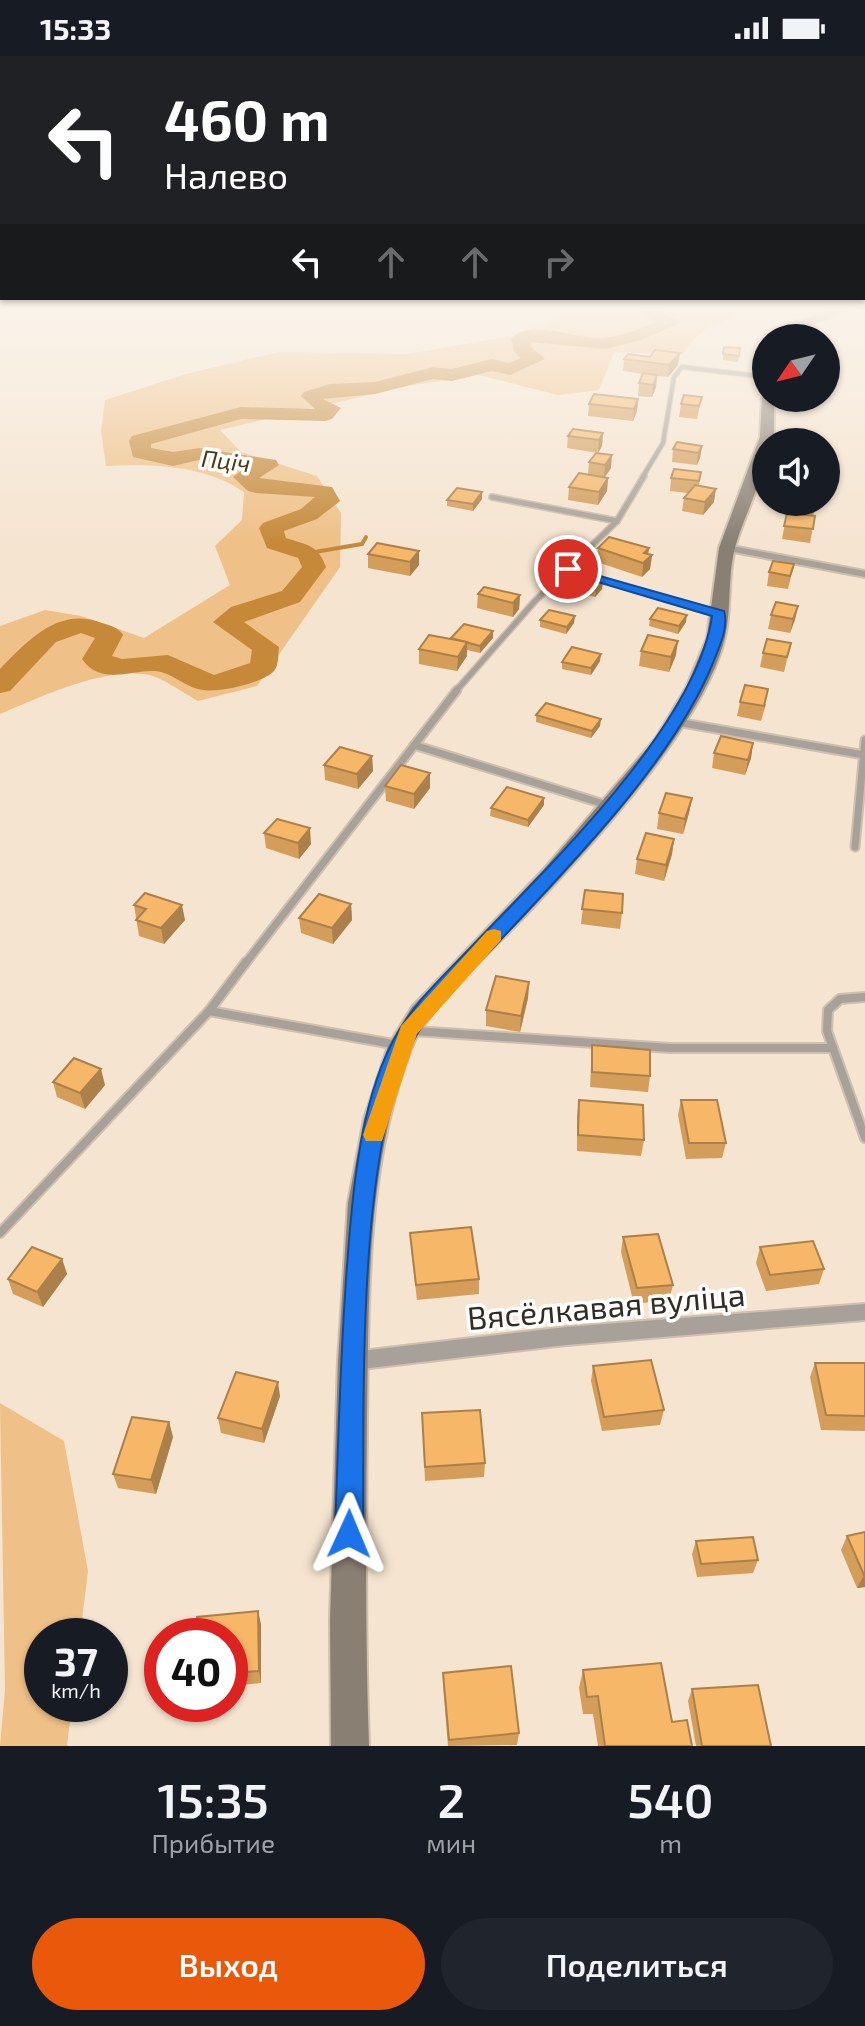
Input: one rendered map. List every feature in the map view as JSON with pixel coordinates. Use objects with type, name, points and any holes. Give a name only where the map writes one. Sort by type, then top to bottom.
[{"type":"street","points":[[350,1746],[347,1620],[353,1361],[362,1203],[377,1119],[404,1038],[664,741],[695,688],[716,638],[727,548],[767,437],[768,412]]},
{"type":"street","points":[[727,548],[865,574]]},
{"type":"street","name":"Вясёлкавая вуліца","points":[[353,1361],[566,1336],[865,1312]]},
{"type":"lane","points":[[0,1233],[209,1011],[414,745],[516,622],[617,521],[663,443],[672,387]]},
{"type":"lane","points":[[492,497],[617,521]]},
{"type":"lane","points":[[568,569],[719,614]]},
{"type":"lane","points":[[675,722],[864,755]]},
{"type":"lane","points":[[855,847],[865,740]]},
{"type":"lane","points":[[414,745],[609,806]]},
{"type":"lane","points":[[865,997],[840,999],[828,1010],[827,1031],[865,1138]]},
{"type":"lane","points":[[209,1011],[404,1038],[670,1048],[833,1048]]},
{"type":"shaded area","points":[[146,387],[403,387],[220,430],[241,452],[317,476],[341,513],[340,567],[257,686],[198,701],[157,678],[126,674],[70,686],[0,714],[0,626],[45,610],[81,616],[144,638],[230,585],[215,546],[242,520],[244,492],[195,471],[160,466],[106,466],[101,431],[105,400]]},
{"type":"shaded area","points":[[526,387],[600,387],[599,390],[558,395]]},
{"type":"shaded area","points":[[0,1403],[64,1441],[88,1571],[82,1618],[24,1618],[24,1722],[70,1722],[67,1746],[0,1746],[5,1690]]},
{"type":"building","points":[[594,394],[638,399],[634,409],[589,404]]},
{"type":"building","points":[[684,395],[702,397],[699,406],[681,404]]},
{"type":"building","points":[[573,429],[603,433],[599,440],[568,436]]},
{"type":"building","points":[[677,442],[702,446],[698,453],[673,449]]},
{"type":"building","points":[[596,453],[612,455],[605,465],[589,462]]},
{"type":"building","points":[[674,469],[701,472],[699,481],[671,478]]},
{"type":"building","points":[[579,473],[608,478],[599,492],[569,487]]},
{"type":"building","points":[[695,485],[716,489],[705,502],[684,498]]},
{"type":"building","points":[[457,488],[482,492],[473,504],[447,500]]},
{"type":"building","points":[[786,516],[815,516],[813,529],[784,526]]},
{"type":"building","points":[[609,537],[649,548],[644,553],[652,555],[643,563],[598,548]]},
{"type":"building","points":[[377,543],[419,551],[410,562],[368,554]]},
{"type":"building","points":[[773,561],[794,564],[790,576],[769,572]]},
{"type":"building","points":[[581,576],[603,582],[596,590],[573,584]]},
{"type":"building","points":[[484,587],[520,595],[513,603],[478,594]]},
{"type":"building","points":[[776,602],[798,606],[793,619],[771,615]]},
{"type":"building","points":[[658,608],[687,615],[679,626],[650,619]]},
{"type":"building","points":[[549,610],[575,616],[567,627],[540,620]]},
{"type":"building","points":[[464,624],[493,631],[480,646],[451,638]]},
{"type":"building","points":[[429,635],[467,642],[458,657],[419,649]]},
{"type":"building","points":[[648,635],[678,641],[671,657],[641,651]]},
{"type":"building","points":[[767,639],[791,643],[787,657],[763,653]]},
{"type":"building","points":[[572,647],[601,654],[591,668],[562,662]]},
{"type":"building","points":[[745,685],[768,689],[764,706],[740,702]]},
{"type":"building","points":[[546,703],[601,719],[592,731],[536,715]]},
{"type":"building","points":[[721,736],[753,743],[748,760],[714,753]]},
{"type":"building","points":[[340,747],[372,756],[357,774],[324,765]]},
{"type":"building","points":[[401,765],[430,773],[414,794],[385,786]]},
{"type":"building","points":[[507,787],[544,798],[528,820],[491,808]]},
{"type":"building","points":[[666,793],[692,798],[685,819],[659,813]]},
{"type":"building","points":[[277,819],[310,828],[298,843],[264,833]]},
{"type":"building","points":[[646,833],[674,839],[666,865],[637,859]]},
{"type":"building","points":[[585,890],[623,894],[622,913],[582,909]]},
{"type":"building","points":[[145,893],[182,905],[161,928],[136,920],[146,909],[134,905]]},
{"type":"building","points":[[319,894],[351,904],[332,928],[299,918]]},
{"type":"building","points":[[496,976],[529,982],[521,1016],[486,1010]]},
{"type":"building","points":[[592,1045],[650,1050],[650,1076],[592,1072]]},
{"type":"building","points":[[74,1058],[101,1069],[80,1093],[53,1082]]},
{"type":"building","points":[[579,1100],[643,1105],[644,1140],[578,1135]]},
{"type":"building","points":[[681,1100],[717,1100],[726,1143],[689,1143]]},
{"type":"building","points":[[471,1227],[479,1279],[416,1285],[410,1233]]},
{"type":"building","points":[[658,1234],[673,1285],[637,1288],[623,1237]]},
{"type":"building","points":[[813,1241],[824,1269],[770,1275],[760,1247]]},
{"type":"building","points":[[32,1247],[62,1259],[37,1292],[8,1279]]},
{"type":"building","points":[[651,1360],[664,1410],[604,1417],[593,1366]]},
{"type":"building","points":[[815,1363],[865,1363],[865,1416],[826,1415]]},
{"type":"building","points":[[236,1372],[278,1382],[262,1429],[218,1418]]},
{"type":"building","points":[[480,1410],[485,1463],[425,1467],[422,1413]]},
{"type":"building","points":[[132,1417],[169,1422],[151,1480],[113,1474]]},
{"type":"building","points":[[865,1532],[865,1575],[864,1575],[847,1536]]},
{"type":"building","points":[[753,1537],[758,1560],[701,1564],[696,1541]]},
{"type":"building","points":[[258,1611],[259,1671],[248,1672],[248,1618],[197,1617]]},
{"type":"building","points":[[661,1663],[672,1722],[687,1720],[692,1746],[605,1746],[598,1696],[587,1697],[583,1670]]},
{"type":"building","points":[[511,1666],[519,1733],[449,1740],[443,1673]]},
{"type":"building","points":[[758,1685],[771,1746],[702,1746],[692,1689]]},
{"type":"waterway","name":"Пціч","points":[[0,685],[47,636],[82,624],[110,635],[96,659],[119,668],[168,663],[194,679],[214,683],[225,682],[263,667],[266,647],[226,622],[252,608],[282,603],[302,586],[314,567],[309,553],[276,543],[271,528],[309,514],[329,501],[324,492],[299,487],[256,486],[244,477],[268,465],[199,454],[173,459],[141,452],[140,441],[206,420],[241,413],[325,415],[331,408],[316,403],[311,396],[330,390],[379,387]]},
{"type":"waterway","points":[[309,553],[362,544],[366,537]]},
{"type":"slow traffic","points":[[374,1135],[400,1046],[408,1031],[420,1013],[494,935]]},
{"type":"route","points":[[349,1534],[353,1361],[362,1203],[377,1119],[400,1046],[420,1013],[552,874],[664,741],[695,688],[716,638],[719,614],[568,569]]}]
